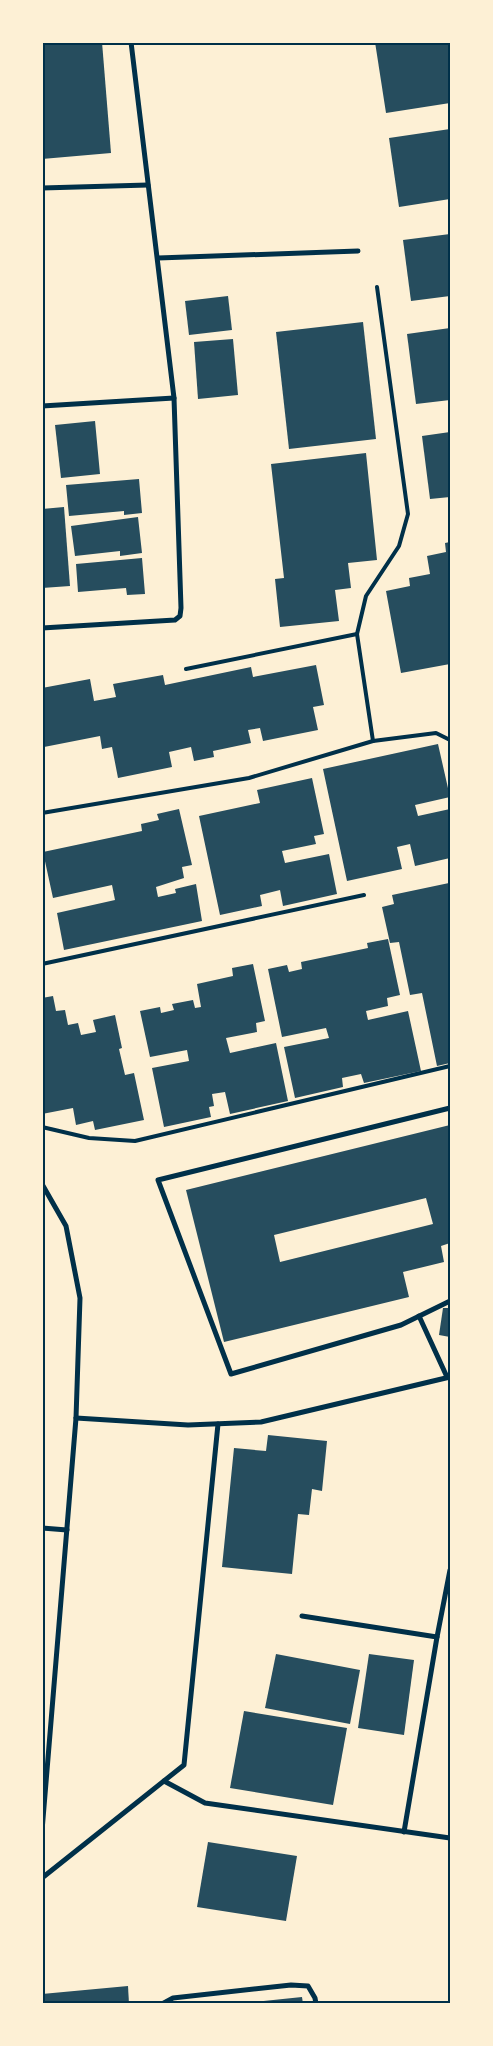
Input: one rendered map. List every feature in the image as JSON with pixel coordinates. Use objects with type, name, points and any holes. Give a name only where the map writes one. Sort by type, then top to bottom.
[{"type":"street","points":[[42,628],[150,623],[175,620],[180,616],[174,398],[131,42]]},
{"type":"street","points":[[42,188],[148,185]]},
{"type":"street","points":[[158,258],[358,250]]},
{"type":"street","points":[[42,406],[174,398]]},
{"type":"street","points":[[450,1108],[158,1180],[231,1374],[401,1325],[450,1301]]},
{"type":"street","points":[[42,1184],[66,1226],[80,1298],[76,1418],[42,1831]]},
{"type":"street","points":[[76,1418],[188,1425],[261,1422],[449,1377],[419,1316]]},
{"type":"street","points":[[42,1878],[184,1765],[218,1424]]},
{"type":"street","points":[[42,1528],[67,1530]]},
{"type":"street","points":[[404,1832],[450,1570]]},
{"type":"street","points":[[302,1616],[437,1638]]},
{"type":"street","points":[[164,1781],[205,1803],[450,1838]]},
{"type":"street","points":[[162,2004],[174,1998],[291,1984],[308,1986],[315,1998],[316,2004]]},
{"type":"lane","points":[[373,741],[357,634],[366,596],[399,546],[408,514],[377,287]]},
{"type":"lane","points":[[186,668],[357,634]]},
{"type":"lane","points":[[42,813],[249,778],[373,741],[436,733],[450,740]]},
{"type":"lane","points":[[42,964],[364,895]]},
{"type":"lane","points":[[42,1127],[89,1138],[135,1141],[450,1066]]},
{"type":"building","points":[[42,42],[102,42],[111,153],[42,159]]},
{"type":"building","points":[[375,42],[450,42],[450,103],[386,113]]},
{"type":"building","points":[[450,129],[450,199],[399,207],[389,138]]},
{"type":"building","points":[[450,234],[450,296],[411,301],[403,240]]},
{"type":"building","points":[[228,296],[232,330],[189,335],[185,301]]},
{"type":"building","points":[[363,322],[376,439],[289,449],[276,332]]},
{"type":"building","points":[[450,328],[450,400],[416,404],[407,334]]},
{"type":"building","points":[[233,339],[238,395],[198,399],[194,342]]},
{"type":"building","points":[[95,421],[100,474],[61,478],[55,425]]},
{"type":"building","points":[[450,432],[450,497],[430,499],[422,436]]},
{"type":"building","points":[[366,453],[377,560],[348,563],[351,588],[335,590],[339,621],[280,627],[275,579],[284,578],[271,464]]},
{"type":"building","points":[[139,479],[142,513],[124,515],[124,511],[69,516],[66,485]]},
{"type":"building","points":[[64,507],[70,586],[42,588],[42,509]]},
{"type":"building","points":[[138,517],[142,553],[120,556],[120,551],[75,556],[71,526]]},
{"type":"building","points":[[450,542],[450,664],[401,673],[386,591],[410,586],[409,578],[430,574],[427,556],[446,552],[445,543]]},
{"type":"building","points":[[142,558],[145,594],[127,595],[126,588],[78,592],[76,564]]},
{"type":"building","points":[[316,665],[324,705],[313,707],[318,730],[263,741],[260,728],[248,730],[251,743],[213,751],[214,757],[194,761],[191,747],[169,752],[172,767],[118,778],[112,747],[102,749],[100,736],[44,747],[42,737],[42,688],[90,679],[94,701],[116,697],[113,684],[163,675],[165,685],[251,667],[253,677]]},
{"type":"building","points":[[438,744],[450,797],[415,805],[418,816],[450,809],[450,858],[415,866],[410,844],[397,847],[402,869],[347,881],[323,769]]},
{"type":"building","points":[[312,778],[324,834],[314,836],[316,844],[282,851],[285,863],[329,854],[337,894],[283,906],[280,890],[260,895],[262,906],[220,915],[199,816],[260,803],[257,790]]},
{"type":"building","points":[[179,809],[192,865],[182,867],[184,878],[156,887],[158,897],[176,893],[175,889],[196,884],[202,921],[64,950],[57,913],[115,900],[112,885],[53,898],[43,852],[142,831],[141,824],[159,820],[157,814]]},
{"type":"building","points":[[449,883],[450,1063],[437,1066],[422,993],[410,995],[399,942],[390,943],[382,907],[394,904],[392,895]]},
{"type":"building","points":[[388,939],[400,995],[387,998],[388,1006],[366,1011],[368,1020],[408,1011],[421,1071],[364,1083],[361,1074],[342,1078],[343,1087],[295,1098],[284,1047],[329,1038],[326,1028],[282,1037],[268,969],[287,965],[289,972],[302,969],[301,962],[368,948],[367,943]]},
{"type":"building","points":[[253,964],[265,1021],[256,1023],[257,1032],[226,1038],[230,1053],[276,1043],[288,1101],[230,1114],[225,1092],[212,1094],[214,1106],[209,1107],[211,1117],[164,1127],[152,1068],[189,1061],[187,1050],[150,1057],[140,1011],[160,1007],[161,1013],[174,1010],[172,1004],[193,1000],[195,1008],[201,1007],[197,984],[233,976],[232,968]]},
{"type":"building","points":[[53,996],[56,1011],[65,1010],[68,1025],[78,1023],[81,1035],[96,1032],[93,1020],[115,1015],[122,1048],[119,1049],[125,1075],[134,1073],[144,1120],[95,1130],[93,1121],[76,1125],[73,1108],[42,1114],[42,998]]},
{"type":"building","points":[[450,1125],[450,1243],[441,1246],[444,1262],[403,1272],[409,1297],[224,1342],[186,1190]],"holes":[[[426,1198],[433,1224],[280,1262],[274,1235]]]},
{"type":"building","points":[[443,1308],[450,1308],[450,1337],[439,1335]]},
{"type":"building","points":[[268,1435],[327,1441],[322,1491],[312,1489],[309,1515],[298,1514],[292,1574],[222,1567],[234,1448],[266,1451]]},
{"type":"building","points":[[276,1654],[360,1670],[350,1724],[265,1708]]},
{"type":"building","points":[[369,1654],[414,1660],[404,1735],[358,1728]]},
{"type":"building","points":[[244,1711],[347,1728],[333,1805],[230,1788]]},
{"type":"building","points":[[208,1842],[297,1856],[286,1921],[197,1907]]},
{"type":"building","points":[[128,1986],[129,2004],[42,2004],[42,1994]]},
{"type":"building","points":[[302,1997],[303,2004],[254,2004],[254,2002]]}]
